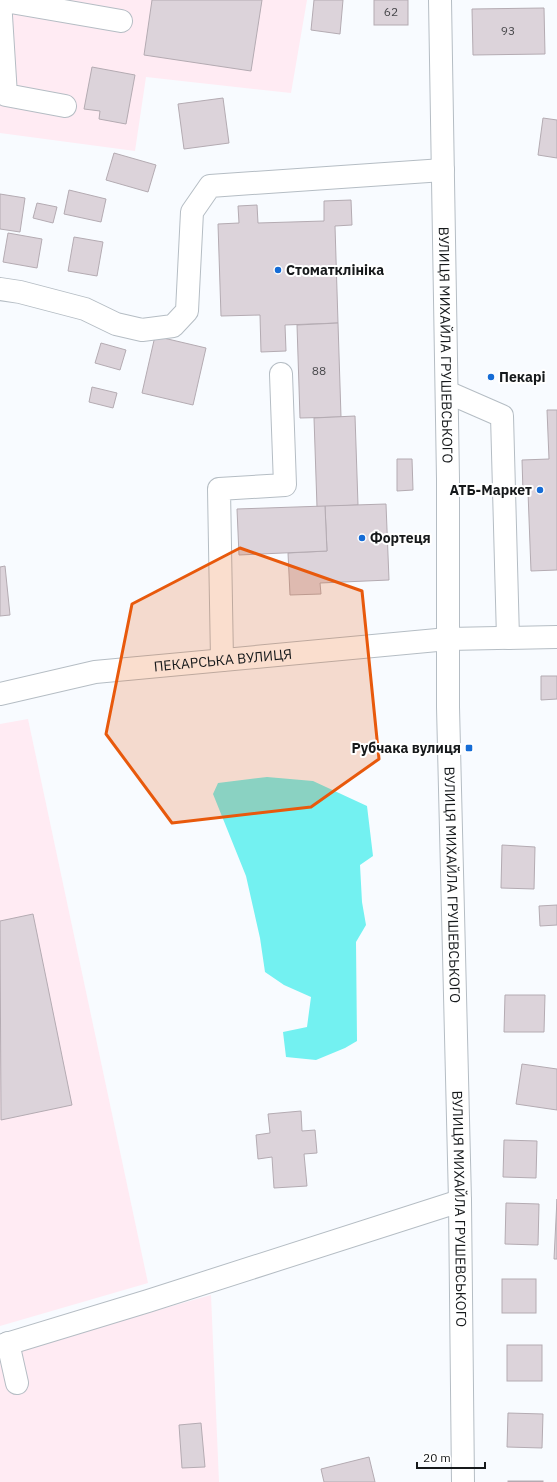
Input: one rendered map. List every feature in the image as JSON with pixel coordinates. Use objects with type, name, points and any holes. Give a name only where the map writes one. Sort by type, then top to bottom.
[{"type":"main road","points":[[65,106],[6,95],[0,0],[121,21]]},
{"type":"main road","name":"ВУЛИЦЯ МИХАЙЛА ГРУШЕВСЬКОГО","points":[[440,0],[446,392],[450,840],[460,1201],[463,1482]]},
{"type":"main road","points":[[0,290],[20,292],[85,309],[116,324],[142,330],[173,326],[186,311],[192,212],[210,186],[443,170]]},
{"type":"main road","points":[[222,660],[219,489],[285,485],[281,374]]},
{"type":"main road","points":[[446,392],[502,416],[508,638]]},
{"type":"main road","name":"ПЕКАРСЬКА ВУЛИЦЯ","points":[[0,694],[95,672],[448,639],[557,637]]},
{"type":"main road","points":[[17,1383],[4,1345],[460,1201]]},
{"type":"highlighted area","points":[[240,548],[362,591],[379,759],[311,807],[172,823],[106,734],[132,604]]},
{"type":"shaded area","points":[[0,0],[307,0],[291,93],[146,77],[135,151],[0,133]]},
{"type":"shaded area","points":[[28,719],[148,1283],[0,1326],[0,724]]},
{"type":"shaded area","points":[[211,1295],[219,1482],[0,1482],[0,1356],[5,1353]]},
{"type":"water","points":[[267,777],[313,781],[367,806],[373,856],[360,865],[362,902],[366,925],[356,942],[357,1041],[345,1048],[316,1060],[286,1057],[283,1032],[307,1027],[311,997],[284,985],[265,972],[260,938],[246,876],[213,794],[218,783]]},
{"type":"building","points":[[152,0],[262,0],[251,71],[144,55]]},
{"type":"building","points":[[314,0],[343,0],[340,34],[311,30]]},
{"type":"building","points":[[374,0],[408,0],[408,25],[374,25]]},
{"type":"building","points":[[544,8],[545,54],[473,55],[472,9]]},
{"type":"building","points":[[92,67],[135,75],[126,124],[99,119],[100,111],[84,109]]},
{"type":"building","points":[[223,98],[229,143],[184,149],[178,104]]},
{"type":"building","points":[[543,118],[557,120],[557,158],[538,155]]},
{"type":"building","points":[[114,153],[156,165],[148,192],[106,180]]},
{"type":"building","points":[[69,190],[106,199],[101,222],[64,214]]},
{"type":"building","points":[[0,194],[25,198],[20,232],[0,229]]},
{"type":"building","name":"Стоматклініка","points":[[351,200],[352,225],[335,226],[338,323],[285,325],[286,351],[261,352],[260,315],[221,316],[218,224],[239,223],[238,206],[257,205],[258,223],[324,221],[324,201]]},
{"type":"building","points":[[37,203],[57,207],[53,223],[33,218]]},
{"type":"building","points":[[8,233],[42,239],[37,268],[3,262]]},
{"type":"building","points":[[74,237],[103,242],[97,276],[68,271]]},
{"type":"building","points":[[338,323],[341,417],[300,418],[297,325]]},
{"type":"building","points":[[155,336],[206,348],[193,405],[142,393]]},
{"type":"building","points":[[101,343],[126,350],[120,370],[95,363]]},
{"type":"building","points":[[92,387],[117,393],[113,408],[89,402]]},
{"type":"building","name":"АТБ-Маркет","points":[[547,410],[557,410],[557,570],[531,571],[528,492],[523,492],[522,460],[549,459]]},
{"type":"building","points":[[355,416],[358,505],[317,507],[314,418]]},
{"type":"building","points":[[397,459],[412,459],[413,490],[397,491]]},
{"type":"building","points":[[386,504],[389,580],[320,583],[321,594],[290,595],[288,553],[327,551],[325,506]]},
{"type":"building","points":[[325,506],[327,551],[239,555],[237,509]]},
{"type":"building","points":[[5,566],[10,615],[0,616],[0,567]]},
{"type":"building","points":[[541,676],[557,676],[557,699],[541,700]]},
{"type":"building","points":[[502,845],[535,847],[534,889],[501,888]]},
{"type":"building","points":[[557,905],[557,925],[540,926],[539,906]]},
{"type":"building","points":[[33,914],[72,1105],[1,1120],[0,921]]},
{"type":"building","points":[[505,995],[545,995],[544,1032],[504,1032]]},
{"type":"building","points":[[522,1064],[557,1069],[557,1110],[516,1104]]},
{"type":"building","points":[[301,1111],[302,1131],[315,1130],[317,1153],[304,1154],[307,1186],[274,1188],[272,1157],[258,1159],[256,1135],[270,1133],[268,1114]]},
{"type":"building","points":[[504,1140],[537,1141],[536,1178],[503,1177]]},
{"type":"building","points":[[557,1199],[557,1259],[554,1259]]},
{"type":"building","points":[[506,1203],[539,1204],[538,1245],[505,1244]]},
{"type":"building","points":[[502,1279],[536,1279],[536,1313],[502,1313]]},
{"type":"building","points":[[507,1345],[542,1345],[542,1381],[507,1381]]},
{"type":"building","points":[[508,1413],[543,1414],[542,1448],[507,1447]]},
{"type":"building","points":[[201,1423],[205,1467],[182,1468],[179,1425]]},
{"type":"building","points":[[369,1457],[375,1482],[324,1482],[321,1469]]},
{"type":"building","points":[[543,1481],[543,1482],[508,1482]]},
{"type":"place","name":"Стоматклініка","points":[[278,270]]},
{"type":"place","name":"Пекарі","points":[[491,377]]},
{"type":"place","name":"АТБ-Маркет","points":[[540,490]]},
{"type":"place","name":"Фортеця","points":[[362,538]]},
{"type":"place","name":"Рубчака вулиця","points":[[469,748]]}]
